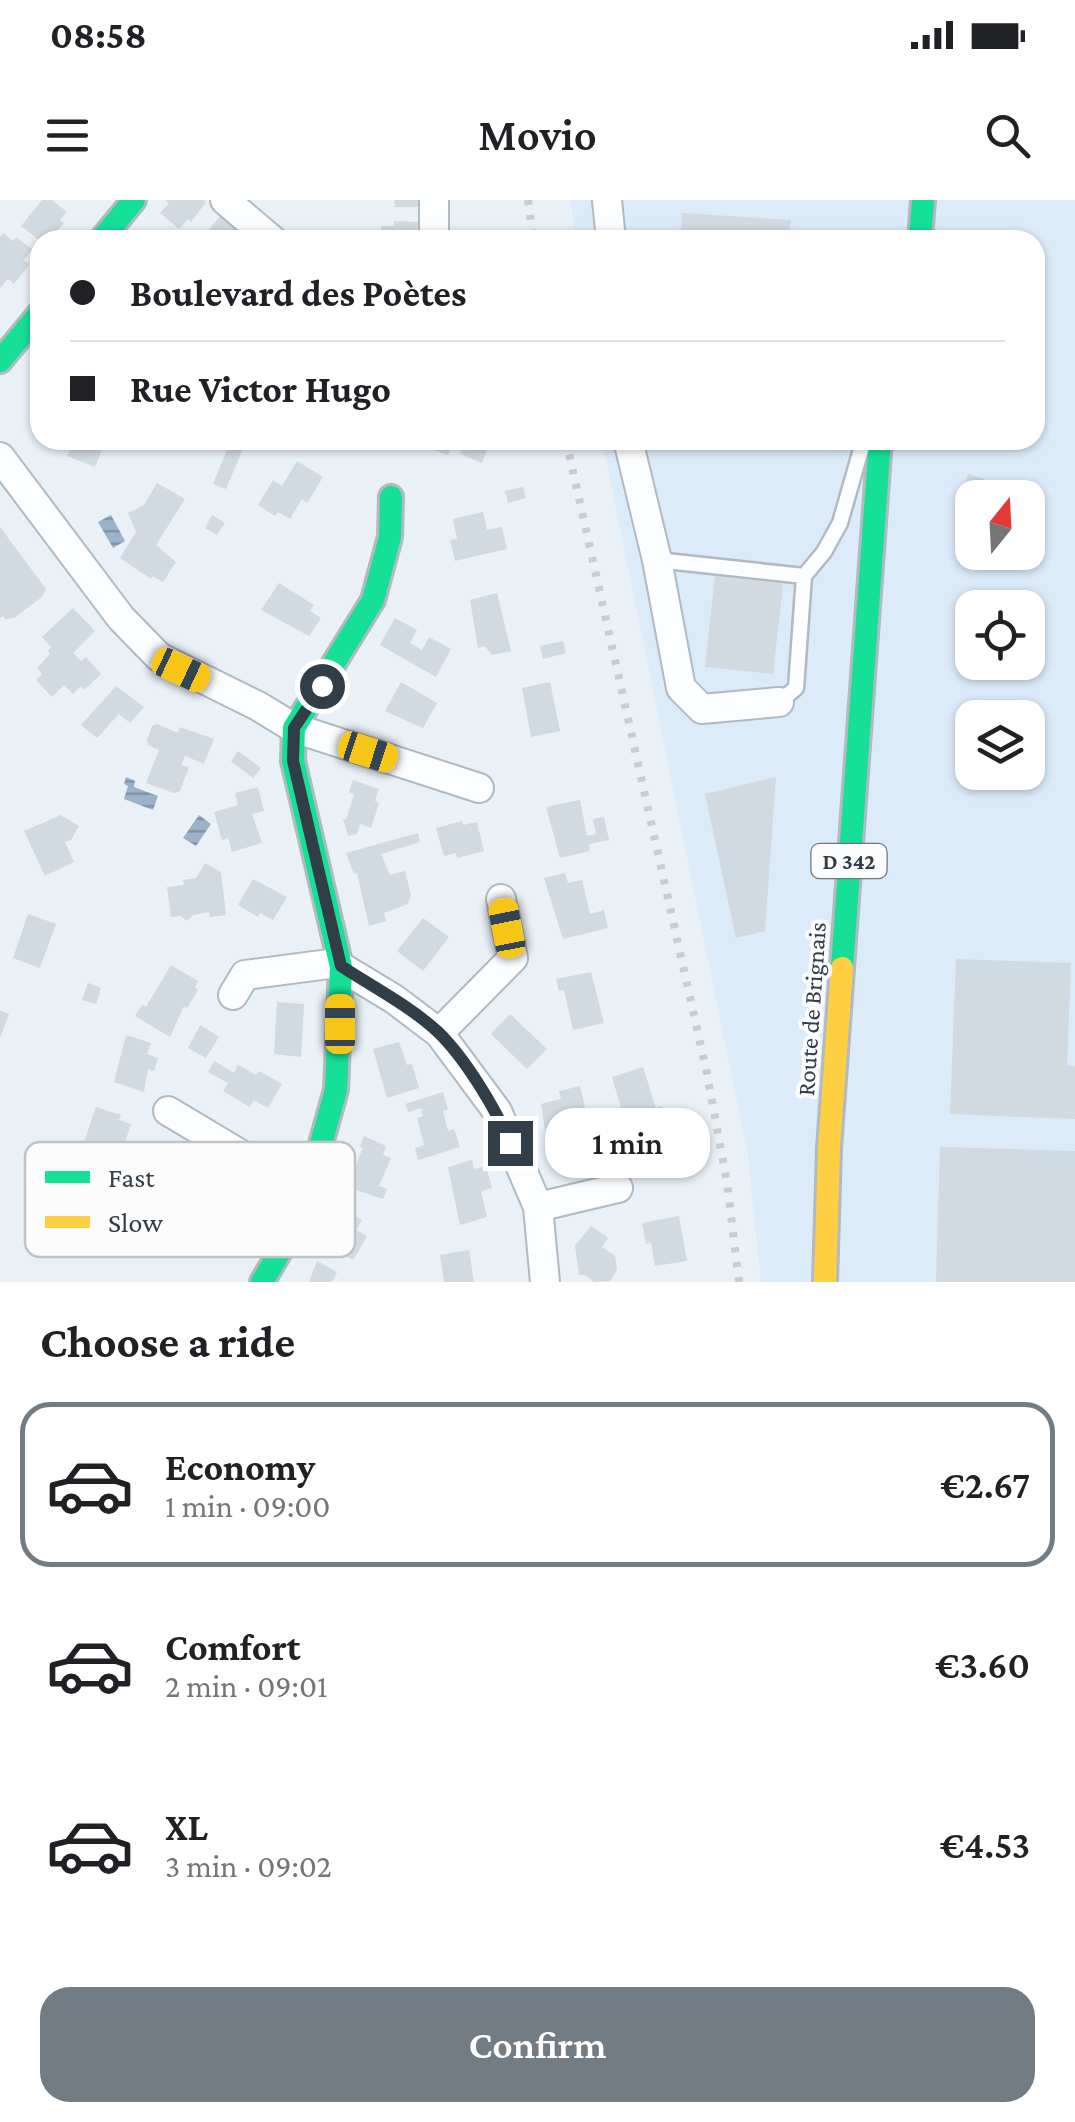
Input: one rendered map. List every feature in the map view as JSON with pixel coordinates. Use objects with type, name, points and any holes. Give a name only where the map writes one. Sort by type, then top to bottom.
[{"type":"street","points":[[109,230],[134,200]]},
{"type":"street","points":[[224,200],[260,230]]},
{"type":"street","points":[[434,200],[434,230]]},
{"type":"street","points":[[607,200],[609,230]]},
{"type":"street","points":[[921,230],[923,200]]},
{"type":"street","points":[[0,361],[30,325]]},
{"type":"street","points":[[630,450],[657,560],[680,688],[702,709],[779,702]]},
{"type":"street","name":"Route de Brignais","points":[[825,1282],[829,1148],[879,450]]},
{"type":"street","points":[[0,457],[41,516],[140,641],[159,657],[294,728],[479,788]]},
{"type":"street","points":[[321,1142],[336,1090],[341,966],[293,761],[294,728],[373,600],[390,536],[391,497]]},
{"type":"street","points":[[440,1034],[513,958],[501,899]]},
{"type":"street","points":[[234,994],[245,974],[341,966],[440,1034],[497,1110],[538,1207],[545,1282]]},
{"type":"street","points":[[168,1111],[220,1142]]},
{"type":"street","points":[[538,1207],[618,1188]]},
{"type":"street","points":[[262,1282],[277,1257]]},
{"type":"lane","points":[[779,702],[796,688],[804,576],[824,552],[840,523],[861,450]]},
{"type":"lane","points":[[657,560],[804,576]]},
{"type":"shaded area","points":[[571,200],[1075,200],[1075,1282],[761,1282],[748,1156],[604,450],[1045,450],[1045,230],[574,230]]},
{"type":"shaded area","points":[[111,515],[125,541],[113,548],[98,522]]},
{"type":"shaded area","points":[[126,777],[135,781],[134,787],[158,796],[153,810],[124,799]]},
{"type":"shaded area","points":[[199,815],[211,824],[196,846],[183,838]]},
{"type":"building","points":[[42,200],[52,200],[67,212],[58,230],[30,233],[21,226]]},
{"type":"building","points":[[165,200],[206,202],[191,222],[188,219],[179,229],[160,213],[169,203]]},
{"type":"building","points":[[394,200],[419,200],[419,207],[395,207]]},
{"type":"building","points":[[682,213],[791,220],[790,230],[681,230]]},
{"type":"building","points":[[221,215],[226,215],[241,230],[208,230]]},
{"type":"building","points":[[394,221],[419,222],[420,230],[381,230],[381,226],[394,226]]},
{"type":"building","points":[[3,233],[13,241],[16,237],[30,252],[24,260],[29,265],[14,284],[8,279],[0,288]]},
{"type":"building","points":[[70,450],[102,450],[95,467],[67,456]]},
{"type":"building","points":[[227,450],[243,450],[226,489],[213,484]]},
{"type":"building","points":[[461,450],[487,450],[482,463],[460,454]]},
{"type":"building","points":[[297,461],[323,477],[307,503],[302,499],[290,519],[278,512],[275,516],[258,505],[273,480],[282,486]]},
{"type":"building","points":[[157,483],[185,499],[156,545],[176,562],[163,582],[153,576],[151,579],[120,558],[136,532],[128,513],[144,505]]},
{"type":"building","points":[[523,487],[526,498],[508,503],[505,491]]},
{"type":"building","points":[[483,512],[487,530],[502,527],[507,549],[455,561],[450,540],[457,539],[453,519]]},
{"type":"building","points":[[212,515],[225,523],[217,535],[205,528]]},
{"type":"building","points":[[0,527],[46,589],[42,597],[14,618],[5,619],[0,618]]},
{"type":"building","points":[[715,576],[783,584],[773,674],[705,667]]},
{"type":"building","points":[[279,583],[314,605],[310,611],[321,618],[309,636],[261,610]]},
{"type":"building","points":[[497,593],[511,651],[492,655],[485,646],[478,648],[470,600]]},
{"type":"building","points":[[73,608],[95,631],[73,653],[81,661],[86,657],[101,674],[84,690],[81,686],[73,694],[64,685],[52,697],[36,680],[42,674],[37,668],[50,654],[51,647],[42,637]]},
{"type":"building","points":[[395,618],[417,630],[410,643],[422,650],[429,637],[451,649],[436,677],[380,645]]},
{"type":"building","points":[[563,641],[566,653],[543,659],[540,646]]},
{"type":"building","points":[[401,682],[437,703],[423,728],[385,711]]},
{"type":"building","points":[[550,682],[560,731],[531,737],[522,688]]},
{"type":"building","points":[[116,686],[144,707],[130,723],[119,714],[97,738],[81,725]]},
{"type":"building","points":[[157,724],[178,733],[180,727],[214,739],[204,764],[185,756],[181,765],[189,767],[180,791],[174,793],[146,783],[159,750],[148,745],[147,740],[152,726]]},
{"type":"building","points":[[238,751],[261,768],[253,778],[231,761]]},
{"type":"building","points":[[776,777],[765,931],[736,938],[705,794]]},
{"type":"building","points":[[353,780],[379,789],[375,801],[379,803],[371,828],[360,824],[357,834],[348,836],[343,819],[346,820],[354,794],[349,792]]},
{"type":"building","points":[[258,787],[264,811],[252,814],[262,843],[232,852],[228,838],[222,840],[214,812],[238,805],[235,793]]},
{"type":"building","points":[[580,800],[587,836],[596,834],[593,819],[604,817],[609,840],[589,844],[590,851],[560,858],[546,807]]},
{"type":"building","points":[[61,815],[79,826],[71,840],[65,842],[74,862],[45,876],[24,831]]},
{"type":"building","points":[[462,821],[463,825],[477,822],[484,851],[457,858],[456,853],[444,856],[436,828]]},
{"type":"building","points":[[418,833],[420,842],[381,854],[390,875],[405,871],[411,895],[408,904],[384,913],[386,921],[369,926],[357,873],[354,874],[346,853]]},
{"type":"building","points":[[205,863],[221,872],[226,915],[210,917],[209,912],[193,915],[187,921],[181,916],[171,917],[167,887],[184,885],[183,880],[196,878]]},
{"type":"building","points":[[565,873],[568,883],[582,880],[590,914],[604,910],[608,928],[563,939],[544,878]]},
{"type":"building","points":[[253,879],[287,897],[273,920],[260,913],[258,917],[238,905]]},
{"type":"building","points":[[28,914],[56,924],[40,968],[13,958]]},
{"type":"building","points":[[423,918],[449,937],[423,971],[397,951]]},
{"type":"building","points":[[956,959],[1071,963],[1067,1065],[1075,1066],[1075,1119],[950,1114]]},
{"type":"building","points":[[171,965],[198,981],[198,990],[187,1008],[184,1006],[170,1037],[135,1016],[142,1005],[146,1007]]},
{"type":"building","points":[[591,972],[604,1023],[573,1030],[564,990],[559,991],[556,979]]},
{"type":"building","points":[[88,983],[101,988],[96,1004],[82,1000]]},
{"type":"building","points":[[277,1002],[304,1004],[301,1057],[274,1054]]},
{"type":"building","points":[[0,1010],[9,1014],[0,1038]]},
{"type":"building","points":[[510,1014],[547,1049],[527,1069],[491,1034]]},
{"type":"building","points":[[200,1025],[219,1037],[206,1058],[188,1048]]},
{"type":"building","points":[[126,1035],[151,1043],[147,1054],[158,1058],[154,1071],[148,1069],[144,1092],[114,1082]]},
{"type":"building","points":[[399,1042],[407,1065],[412,1064],[419,1088],[387,1098],[373,1049]]},
{"type":"building","points":[[214,1061],[234,1073],[238,1065],[282,1084],[268,1108],[254,1100],[250,1107],[223,1091],[228,1083],[208,1072]]},
{"type":"building","points":[[643,1067],[656,1108],[662,1106],[665,1118],[625,1131],[612,1077]]},
{"type":"building","points":[[580,1086],[586,1112],[572,1116],[581,1140],[548,1149],[541,1104],[561,1099],[559,1091]]},
{"type":"building","points":[[443,1092],[448,1131],[454,1129],[460,1147],[418,1160],[415,1148],[424,1145],[417,1118],[423,1116],[421,1108],[408,1112],[405,1104]]},
{"type":"building","points":[[96,1107],[121,1115],[119,1120],[131,1124],[125,1142],[84,1142]]},
{"type":"building","points":[[364,1136],[386,1146],[383,1155],[391,1158],[379,1186],[387,1189],[383,1199],[355,1190],[355,1168],[363,1148],[360,1147]]},
{"type":"building","points":[[940,1147],[1075,1151],[1075,1282],[936,1282]]},
{"type":"building","points":[[472,1160],[474,1169],[486,1166],[492,1188],[481,1191],[487,1217],[460,1225],[448,1167]]},
{"type":"building","points":[[355,1216],[362,1220],[356,1230],[367,1236],[355,1257]]},
{"type":"building","points":[[679,1216],[687,1261],[655,1266],[642,1223]]},
{"type":"building","points":[[591,1226],[608,1238],[602,1247],[615,1256],[617,1270],[610,1281],[594,1282],[579,1275],[575,1246]]},
{"type":"building","points":[[469,1250],[474,1282],[444,1282],[440,1255]]},
{"type":"building","points":[[317,1261],[337,1272],[332,1282],[309,1282]]},
{"type":"railway","points":[[528,200],[532,230]]},
{"type":"railway","points":[[568,450],[706,1069],[727,1182],[739,1282]]},
{"type":"traffic: fast","points":[[109,230],[134,200]]},
{"type":"traffic: fast","points":[[921,230],[923,200]]},
{"type":"traffic: fast","points":[[0,361],[30,325]]},
{"type":"traffic: fast","points":[[842,968],[879,450]]},
{"type":"traffic: fast","points":[[322,1142],[336,1090],[341,967],[293,761],[294,728],[373,600],[390,537],[391,497]]},
{"type":"traffic: fast","points":[[262,1282],[277,1257]]},
{"type":"traffic: slow","points":[[825,1282],[829,1148],[842,968]]},
{"type":"route","points":[[322,686],[294,728],[293,761],[341,966],[440,1034],[497,1110],[510,1143]]}]
